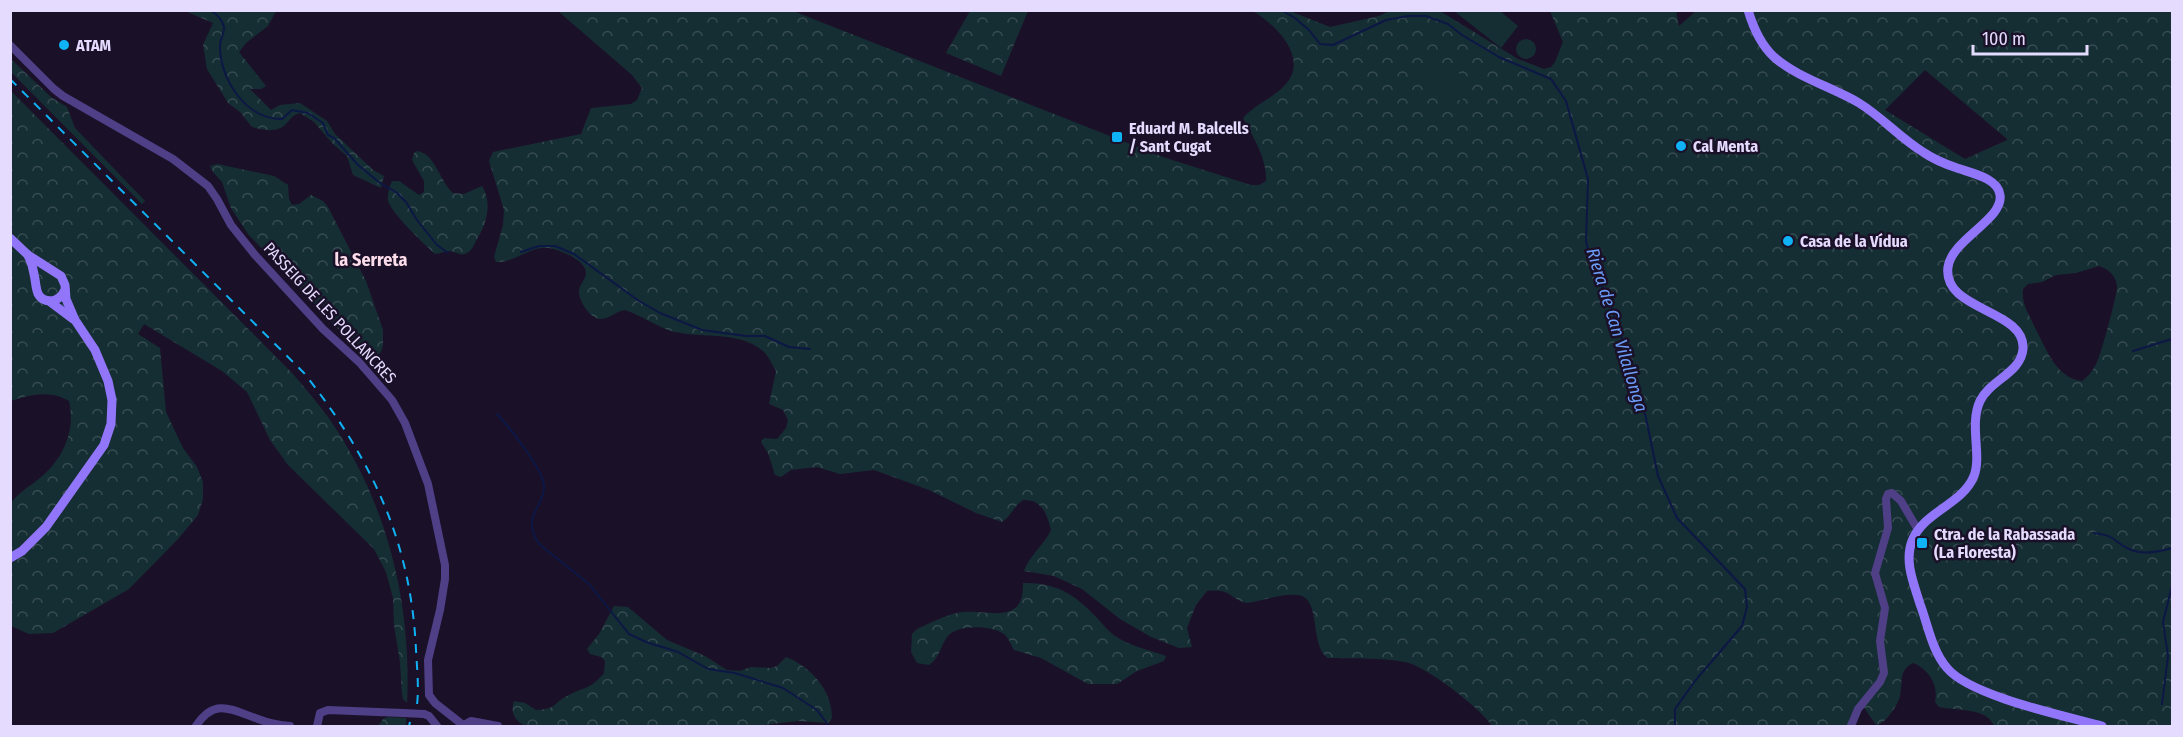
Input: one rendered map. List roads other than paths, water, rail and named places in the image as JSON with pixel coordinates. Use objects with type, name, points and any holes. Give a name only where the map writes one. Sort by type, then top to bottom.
[{"type":"main road","points":[[1748,10],[1759,36],[1778,60],[1869,109],[1923,153],[1992,182],[2000,194],[2000,204],[1995,211],[1955,251],[1950,261],[1948,274],[1951,284],[1969,302],[2014,328],[2022,339],[2022,354],[2016,367],[1990,387],[1978,406],[1975,426],[1976,470],[1961,494],[1937,511],[1918,530],[1911,549],[1910,574],[1938,654],[1952,674],[1980,689],[2021,704],[2102,726]]},
{"type":"main road","points":[[10,238],[28,255],[64,280],[66,299],[75,320],[95,350],[108,381],[113,408],[104,445],[46,527],[22,551],[10,558]]},
{"type":"main road","points":[[28,255],[38,295],[75,320]]},
{"type":"main road","points":[[36,283],[43,274],[54,272]]},
{"type":"main road","points":[[49,301],[60,298],[65,290]]},
{"type":"street","name":"PASSEIG DE LES POLLANCRES","points":[[10,45],[63,96],[173,159],[208,186],[231,225],[249,248],[323,329],[359,362],[392,400],[405,423],[428,484],[445,565],[440,610],[428,660],[429,695],[435,703],[465,724]]},
{"type":"street","points":[[1851,726],[1858,709],[1880,682],[1884,673],[1880,641],[1884,604],[1875,573],[1888,528],[1886,499],[1888,494],[1892,493],[1899,498],[1918,530]]},
{"type":"street","points":[[196,726],[209,711],[217,708],[226,708],[267,722],[290,726]]},
{"type":"street","points":[[317,726],[320,713],[328,710],[424,714],[429,716],[435,724]]},
{"type":"street","points":[[465,724],[498,726]]},
{"type":"waterway","points":[[210,10],[219,17],[224,27],[220,45],[224,71],[237,95],[246,105],[269,117],[282,119],[292,110],[308,113],[323,123],[328,135],[334,138],[358,165],[380,183],[396,192],[406,202],[437,245],[448,253]]},
{"type":"waterway","name":"Riera de Can Vilallonga","points":[[1281,10],[1309,30],[1320,44],[1333,45],[1386,20],[1426,16],[1448,24],[1499,57],[1551,79],[1566,101],[1588,179],[1586,241],[1595,272],[1609,301],[1634,373],[1658,476],[1677,518],[1745,589],[1747,607],[1742,626],[1695,681],[1675,709],[1675,726]]},
{"type":"waterway","points":[[521,252],[539,246],[555,246],[574,254],[639,301],[660,313],[702,330],[746,336],[765,336],[789,347],[810,349]]},
{"type":"waterway","points":[[2133,351],[2172,339]]},
{"type":"waterway","points":[[497,414],[525,448],[542,479],[543,493],[532,518],[534,534],[539,544],[589,584],[629,634],[678,652],[708,669],[735,673],[783,688],[817,710],[829,726]]},
{"type":"waterway","points":[[2094,533],[2111,537],[2129,549],[2139,552],[2156,552],[2172,548]]},
{"type":"waterway","points":[[2162,704],[2168,656],[2163,622],[2172,586]]},
{"type":"railway","points":[[10,79],[304,373],[349,437],[368,469],[383,503],[406,573],[416,650],[417,705]]},
{"type":"railway","points":[[409,726],[410,722]]},
{"type":"place","name":"ATAM","points":[[64,45]]},
{"type":"place","name":"Eduard M. Balcells / Sant Cugat","points":[[1117,137]]},
{"type":"place","name":"Cal Menta","points":[[1681,146]]},
{"type":"place","name":"Casa de la Vídua","points":[[1788,241]]},
{"type":"place","name":"Ctra. de la Rabassada (La Floresta)","points":[[1922,543]]},
{"type":"district","name":"la Serreta","points":[[371,260]]}]
